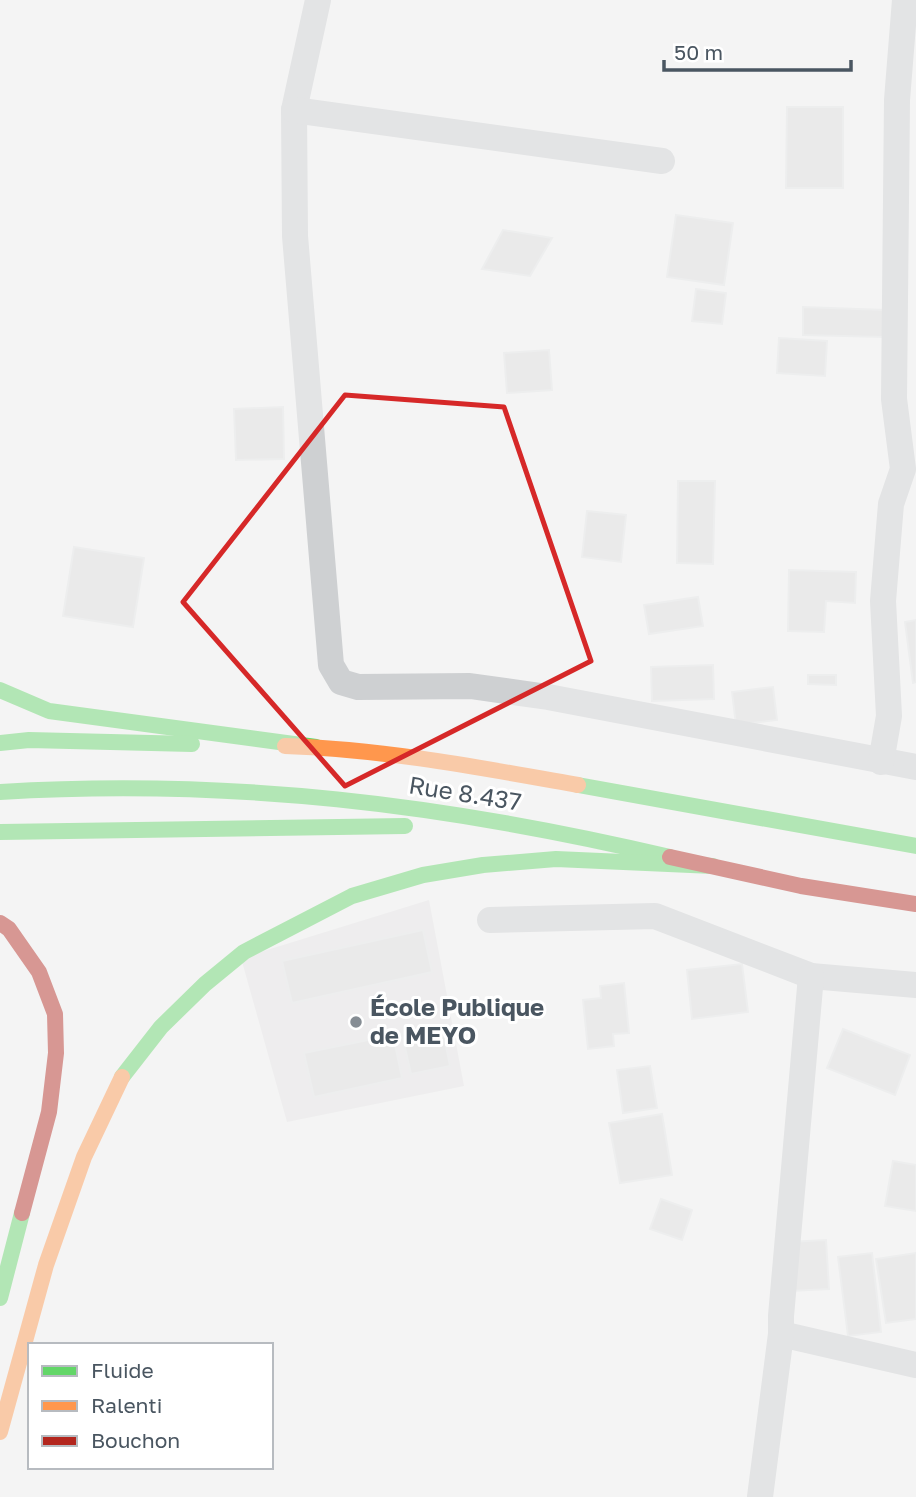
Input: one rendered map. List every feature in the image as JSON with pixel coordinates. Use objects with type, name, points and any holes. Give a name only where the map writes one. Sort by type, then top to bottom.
[{"type":"main road","points":[[0,690],[49,711],[316,747]]},
{"type":"main road","name":"Rue 8.437","points":[[0,743],[29,740],[316,747],[465,765],[916,846]]},
{"type":"main road","name":"Rue 8.437","points":[[0,792],[190,787],[322,796],[521,825],[800,886],[916,904]]},
{"type":"main road","points":[[0,832],[521,825]]},
{"type":"main road","points":[[0,1432],[46,1265],[83,1157],[119,1080],[161,1027],[205,984],[244,952],[352,896],[423,875],[483,865],[556,859],[713,866]]},
{"type":"main road","points":[[0,923],[9,929],[40,972],[55,1014],[56,1053],[50,1112],[0,1298]]},
{"type":"street","points":[[317,0],[294,110],[295,236],[331,665],[341,682],[358,687],[470,686],[548,697],[916,767]]},
{"type":"street","points":[[881,762],[889,716],[883,601],[891,503],[903,470],[894,385],[898,100],[905,0]]},
{"type":"street","points":[[294,110],[662,161]]},
{"type":"street","points":[[490,920],[655,916],[811,976],[916,985]]},
{"type":"street","points":[[760,1497],[781,1334],[811,976]]},
{"type":"street","points":[[781,1334],[916,1365]]},
{"type":"highlighted area","points":[[345,395],[504,407],[591,661],[345,786],[183,602]]},
{"type":"shaded area","name":"École Publique de MEYO","points":[[429,900],[464,1086],[287,1122],[241,958]]},
{"type":"building","points":[[787,107],[843,107],[843,188],[786,188]]},
{"type":"building","points":[[676,215],[733,223],[724,285],[667,277]]},
{"type":"building","points":[[503,230],[552,238],[530,276],[482,269]]},
{"type":"building","points":[[696,289],[726,293],[722,324],[692,321]]},
{"type":"building","points":[[803,307],[885,310],[884,337],[803,335]]},
{"type":"building","points":[[779,338],[827,341],[825,376],[777,373]]},
{"type":"building","points":[[549,350],[552,390],[507,393],[504,353]]},
{"type":"building","points":[[283,407],[284,459],[236,460],[234,409]]},
{"type":"building","points":[[678,481],[715,481],[713,564],[677,563]]},
{"type":"building","points":[[587,511],[626,515],[621,562],[582,557]]},
{"type":"building","points":[[74,547],[144,558],[133,627],[63,616]]},
{"type":"building","points":[[789,570],[856,572],[855,603],[826,601],[824,632],[788,631]]},
{"type":"building","points":[[698,597],[703,626],[649,634],[644,605]]},
{"type":"building","points":[[916,620],[916,682],[913,683],[905,622]]},
{"type":"building","points":[[713,665],[714,699],[652,701],[651,667]]},
{"type":"building","points":[[808,675],[836,675],[836,685],[808,684]]},
{"type":"building","points":[[773,687],[777,720],[736,725],[732,692]]},
{"type":"building","points":[[423,930],[432,972],[292,1003],[282,961]]},
{"type":"building","points":[[742,964],[748,1012],[692,1019],[687,970]]},
{"type":"building","points":[[624,983],[629,1033],[613,1034],[614,1046],[588,1049],[583,1000],[601,998],[600,986]]},
{"type":"building","points":[[442,1026],[450,1066],[411,1074],[402,1034]]},
{"type":"building","points":[[843,1029],[910,1055],[895,1095],[827,1068]]},
{"type":"building","points":[[393,1035],[402,1078],[314,1097],[304,1053]]},
{"type":"building","points":[[650,1066],[657,1108],[623,1113],[617,1070]]},
{"type":"building","points":[[662,1114],[672,1175],[620,1183],[609,1123]]},
{"type":"building","points":[[893,1161],[916,1165],[916,1211],[885,1206]]},
{"type":"building","points":[[661,1199],[692,1210],[682,1240],[650,1229]]},
{"type":"building","points":[[826,1240],[829,1289],[790,1291],[788,1242]]},
{"type":"building","points":[[872,1253],[881,1332],[848,1336],[838,1257]]},
{"type":"building","points":[[916,1253],[916,1319],[886,1323],[876,1259]]},
{"type":"traffic: fast","points":[[0,690],[49,711],[316,747]]},
{"type":"traffic: fast","points":[[0,743],[29,740],[192,744]]},
{"type":"traffic: fast","points":[[578,785],[916,846]]},
{"type":"traffic: fast","points":[[0,792],[171,789],[337,799],[503,823],[670,857]]},
{"type":"traffic: fast","points":[[0,832],[405,826]]},
{"type":"traffic: fast","points":[[122,1077],[161,1027],[205,984],[244,952],[352,896],[423,875],[483,865],[556,859],[713,866]]},
{"type":"traffic: fast","points":[[0,1298],[22,1213]]},
{"type":"traffic: slow","points":[[285,746],[395,755],[578,785]]},
{"type":"traffic: slow","points":[[0,1432],[46,1265],[84,1157],[122,1077]]},
{"type":"traffic: jam","points":[[670,857],[801,886],[916,904]]},
{"type":"traffic: jam","points":[[0,923],[9,929],[39,972],[55,1014],[56,1053],[49,1112],[22,1213]]},
{"type":"place","name":"École Publique de MEYO","points":[[356,1022]]}]
